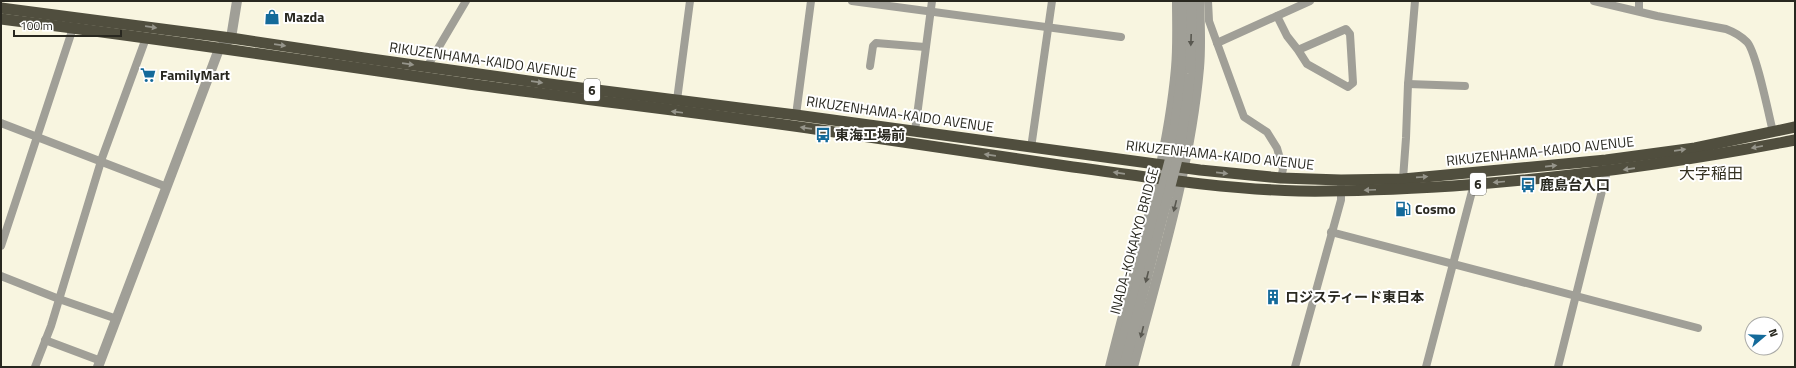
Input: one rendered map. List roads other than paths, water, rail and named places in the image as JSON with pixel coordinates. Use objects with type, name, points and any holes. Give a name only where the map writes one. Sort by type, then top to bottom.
[{"type":"highway","name":"RIKUZENHAMA-KAIDO AVENUE","points":[[1,8],[231,38],[427,67],[796,114],[1031,148],[1183,168],[1341,186],[1404,189],[1474,184],[1607,166],[1795,127]]},
{"type":"highway","name":"RIKUZENHAMA-KAIDO AVENUE","points":[[1,19],[556,96],[774,124],[1158,179],[1298,191],[1403,179],[1476,173],[1607,166],[1697,158],[1795,140]]},
{"type":"street","points":[[45,340],[99,364],[219,49],[231,38],[237,1]]},
{"type":"street","points":[[427,67],[466,1]]},
{"type":"street","points":[[677,100],[690,1]]},
{"type":"street","points":[[796,114],[811,1]]},
{"type":"street","points":[[852,1],[884,3],[930,11],[1121,37]]},
{"type":"street","points":[[915,131],[932,1]]},
{"type":"street","points":[[1031,148],[1052,1]]},
{"type":"street","points":[[1110,367],[1158,179],[1169,121],[1176,68],[1177,1]]},
{"type":"street","name":"INADA-KOKAKYO BRIDGE","points":[[1116,367],[1170,156],[1182,74],[1183,1]]},
{"type":"street","name":"INADA-KOKAKYO BRIDGE","points":[[1124,367],[1178,157],[1190,74],[1192,1]]},
{"type":"street","points":[[1217,43],[1277,16],[1297,4],[1310,1]]},
{"type":"street","points":[[1403,179],[1408,84],[1415,1]]},
{"type":"street","points":[[1594,1],[1657,16],[1726,29],[1735,33],[1748,43],[1754,57],[1773,132]]},
{"type":"street","points":[[1639,1],[1639,11]]},
{"type":"street","points":[[1207,2],[1209,21],[1244,117],[1267,132],[1277,148],[1283,169],[1281,178]]},
{"type":"street","points":[[1133,367],[1181,182],[1200,66],[1207,2]]},
{"type":"street","points":[[1277,16],[1287,36],[1307,64],[1348,87],[1353,83],[1350,34],[1346,29],[1298,50]]},
{"type":"street","points":[[1,246],[76,17]]},
{"type":"street","points":[[35,367],[45,340],[101,162],[146,38]]},
{"type":"street","points":[[870,66],[873,46],[876,43],[925,47]]},
{"type":"street","points":[[1408,84],[1465,86]]},
{"type":"street","points":[[1,123],[166,187]]},
{"type":"street","points":[[1558,367],[1577,296],[1607,166]]},
{"type":"street","points":[[1426,367],[1454,264],[1476,173]]},
{"type":"street","points":[[1295,367],[1340,200],[1341,186]]},
{"type":"street","points":[[1331,232],[1698,328]]},
{"type":"street","points":[[1,276],[58,299],[116,319]]},
{"type":"place","name":"Mazda","points":[[272,17]]},
{"type":"place","name":"FamilyMart","points":[[148,75]]},
{"type":"place","name":"東海工場前","points":[[823,135]]},
{"type":"place","name":"鹿島台入口","points":[[1528,185]]},
{"type":"place","name":"Cosmo","points":[[1403,209]]},
{"type":"place","name":"ロジスティード東日本","points":[[1273,297]]},
{"type":"district","name":"大字稲田","points":[[1711,173]]}]
